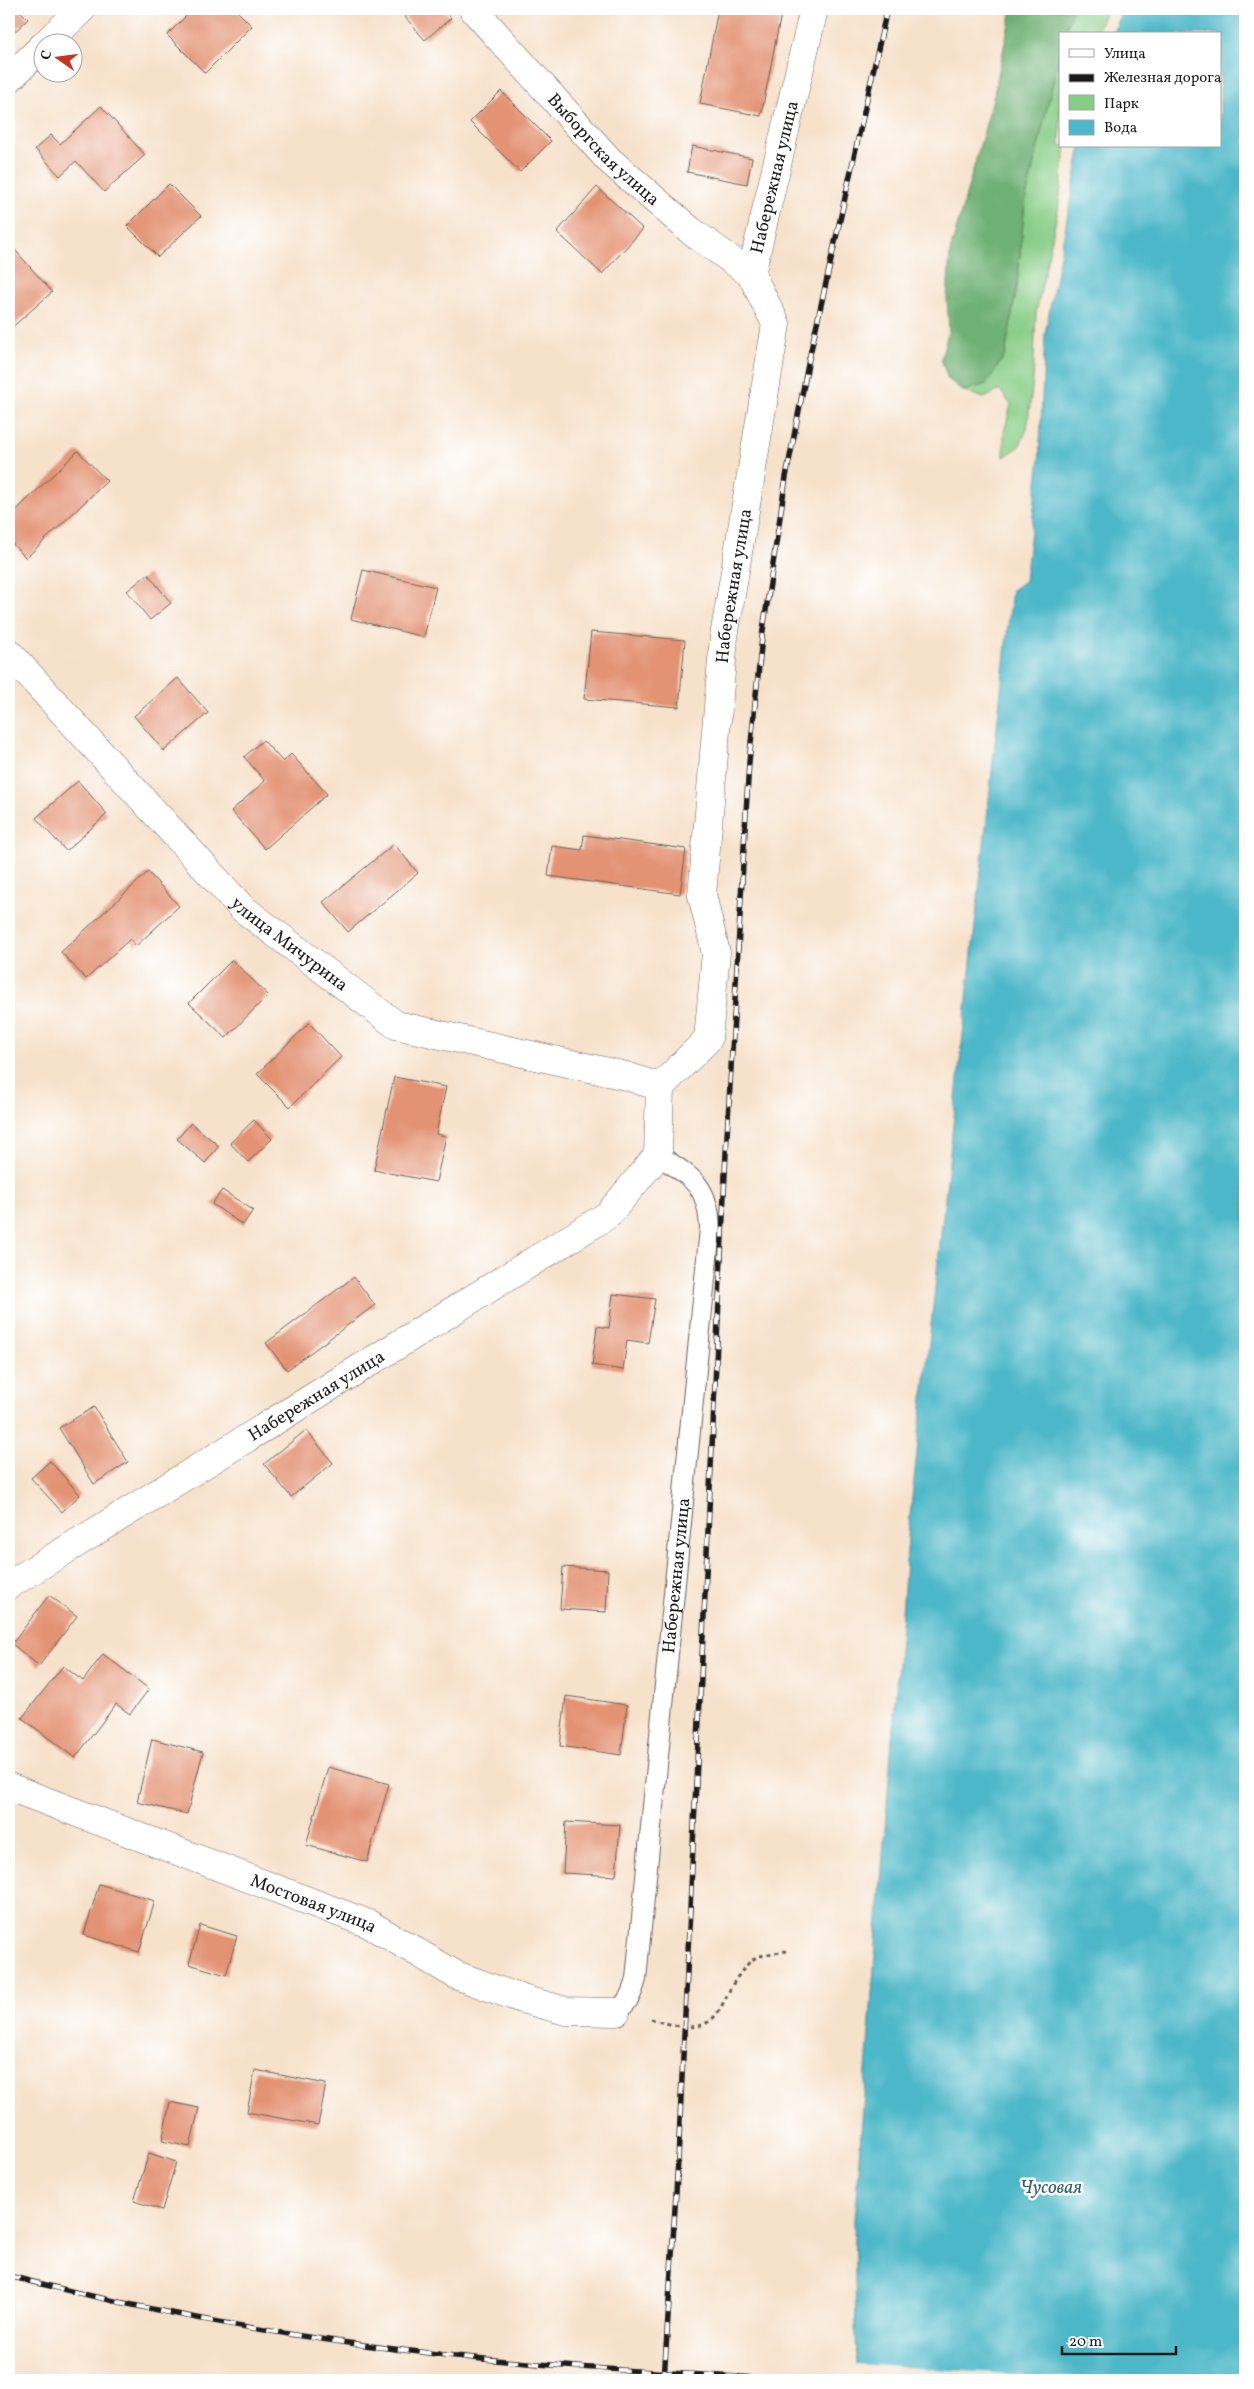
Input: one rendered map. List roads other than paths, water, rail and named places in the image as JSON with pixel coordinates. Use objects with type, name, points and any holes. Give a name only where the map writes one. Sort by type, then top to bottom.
[{"type":"street","points":[[58,32],[82,9]]},
{"type":"street","name":"Выборгская улица","points":[[474,9],[609,160],[691,231],[751,274]]},
{"type":"street","name":"Набережная улица","points":[[660,1087],[708,1040],[716,953],[702,895],[724,637],[776,324],[751,274],[814,9]]},
{"type":"street","points":[[9,79],[32,57]]},
{"type":"street","name":"улица Мичурина","points":[[9,653],[242,908],[396,1025],[626,1076],[660,1087]]},
{"type":"street","points":[[658,1155],[660,1087]]},
{"type":"street","name":"Набережная улица","points":[[9,1585],[608,1215],[658,1155]]},
{"type":"street","name":"Мостовая улица","points":[[9,1787],[369,1924],[456,1975],[522,1999],[566,2011],[616,2012]]},
{"type":"lane","name":"Набережная улица","points":[[616,2012],[625,2005],[632,1994],[636,1979],[710,1228],[709,1206],[695,1180],[658,1155]]},
{"type":"water","name":"Чусовая","points":[[1122,9],[1245,9],[1245,2380],[857,2380],[854,2222],[909,1525],[1012,590],[1025,581],[1039,466],[1045,334],[1081,148],[1222,148],[1222,32],[1115,32]]},
{"type":"railway","points":[[664,2380],[678,2161],[726,1153],[749,762],[762,637],[786,477],[809,359],[887,9]]},
{"type":"railway","points":[[9,2276],[172,2313],[281,2333],[391,2349],[489,2360],[618,2370],[791,2380]]}]
